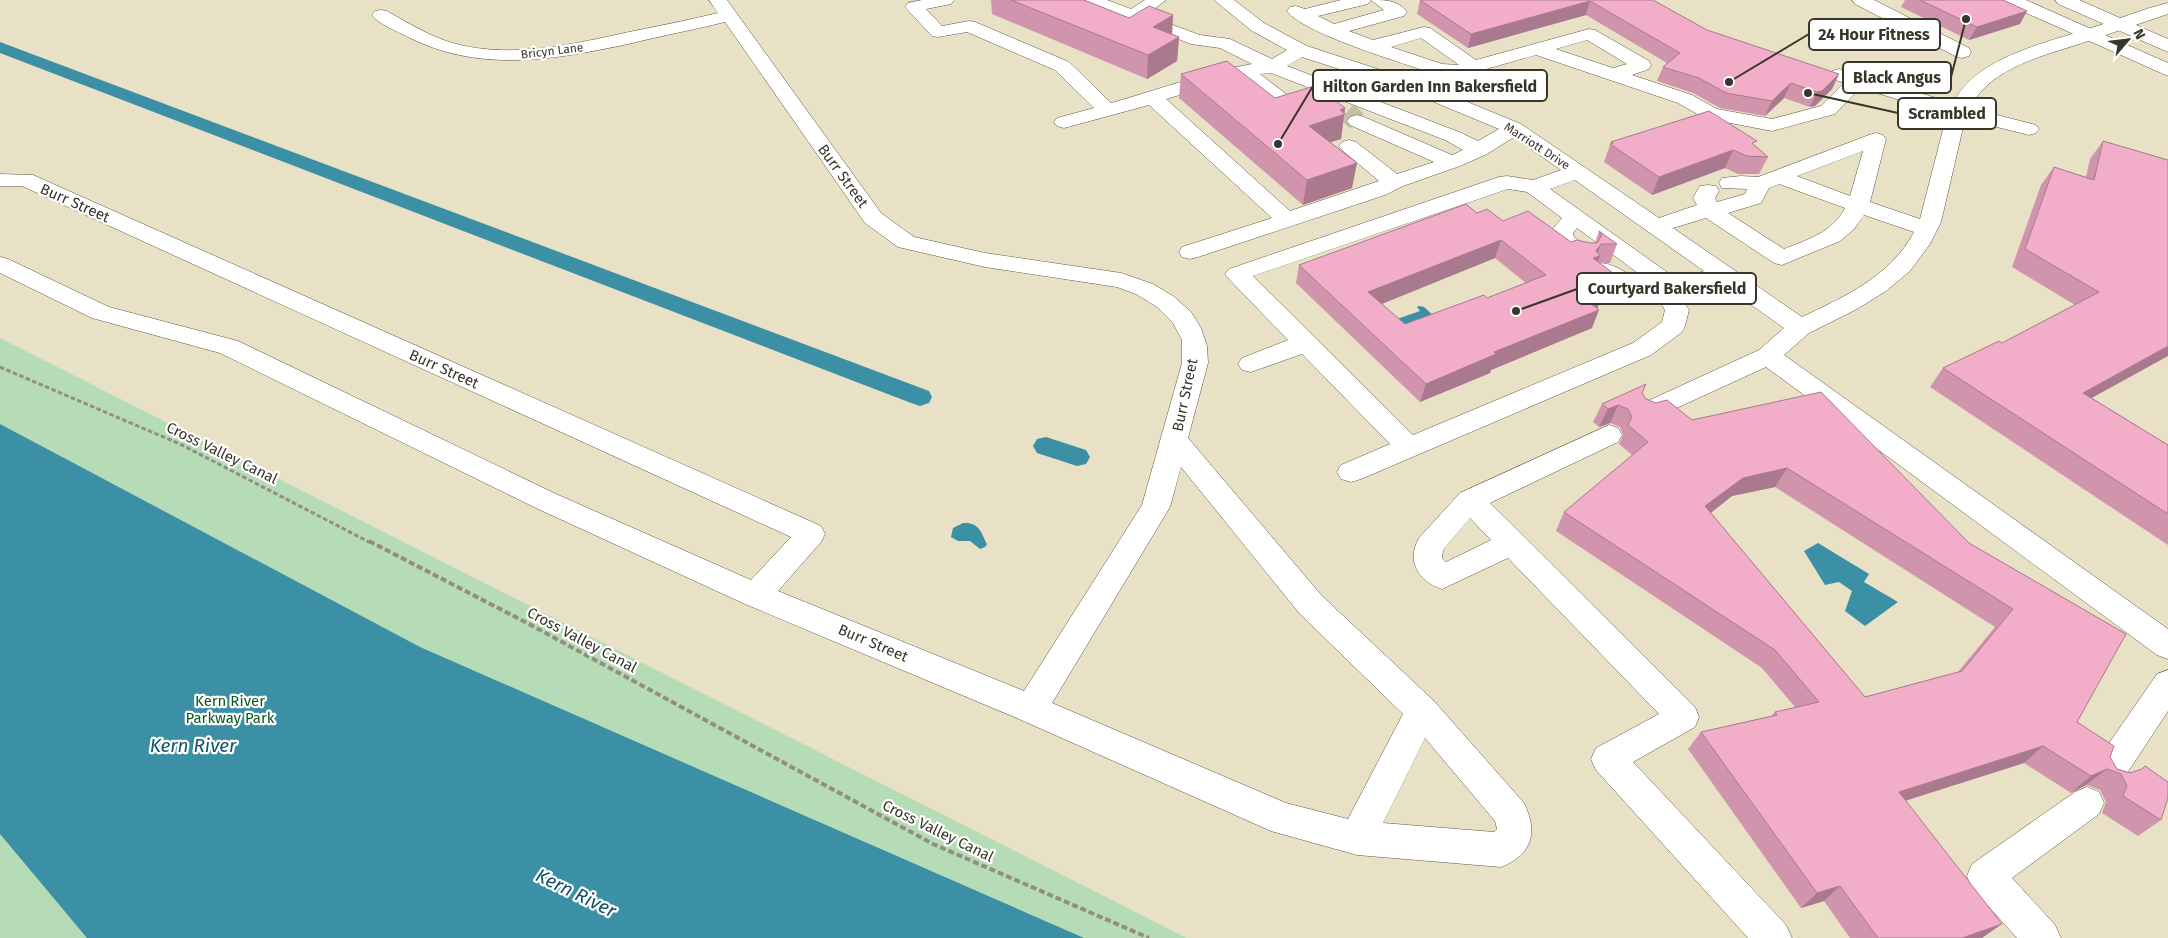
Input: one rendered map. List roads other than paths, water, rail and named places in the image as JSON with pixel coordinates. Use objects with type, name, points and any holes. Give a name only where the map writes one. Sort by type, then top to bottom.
[{"type":"street","points":[[911,4],[945,0]]},
{"type":"street","points":[[1091,0],[1197,40],[1224,43],[1452,162]]},
{"type":"street","points":[[1132,16],[1157,0]]},
{"type":"street","name":"Marriott Drive","points":[[1223,0],[1252,23],[1278,40],[1300,50],[1417,88],[1514,128],[1800,327]]},
{"type":"street","points":[[1252,23],[1293,9],[1362,0]]},
{"type":"street","points":[[1333,30],[1398,12],[1380,0]]},
{"type":"street","points":[[1861,0],[1962,52]]},
{"type":"street","points":[[2012,0],[2168,70]]},
{"type":"street","points":[[2064,0],[2168,46]]},
{"type":"street","points":[[911,4],[938,32],[969,26],[1062,66],[1107,110]]},
{"type":"street","name":"Bricyn Lane","points":[[381,15],[414,34],[456,49],[476,53],[520,55],[576,50],[723,8]]},
{"type":"street","name":"Burr Street","points":[[0,264],[101,312],[229,347],[546,501],[756,595],[1031,709],[1156,507],[1196,363],[1194,341],[1185,323],[1168,302],[1141,287],[1121,280],[984,260],[906,242],[873,218],[723,8]]},
{"type":"street","points":[[1648,411],[1768,356],[1800,327],[1849,304],[1878,286],[1902,266],[1919,244],[1930,222],[1958,110],[1965,98],[1979,83],[1995,71],[2020,58],[2168,8]]},
{"type":"street","points":[[1293,9],[1333,30],[1440,70],[1458,71],[1589,34],[1642,65],[1612,75]]},
{"type":"street","points":[[1132,16],[1135,26],[1144,32]]},
{"type":"street","points":[[1373,46],[1424,32],[1474,67]]},
{"type":"street","points":[[1168,41],[1179,43],[1197,40]]},
{"type":"street","points":[[1537,49],[1685,99],[1711,114],[1772,125],[1828,110],[1856,81]]},
{"type":"street","points":[[1064,122],[1152,97],[1195,82],[1243,70],[1272,67],[1300,50]]},
{"type":"street","points":[[1243,70],[1287,104]]},
{"type":"street","points":[[1417,88],[1440,70]]},
{"type":"street","points":[[1824,71],[1958,110],[2029,128]]},
{"type":"street","points":[[1152,97],[1287,220]]},
{"type":"street","points":[[1351,110],[1452,136],[1480,150]]},
{"type":"street","points":[[1190,252],[1377,190],[1393,181],[1452,162],[1480,150],[1514,128]]},
{"type":"street","points":[[1709,201],[1782,258],[1839,231],[1858,205],[1876,139],[1776,178],[1730,183]]},
{"type":"street","points":[[1349,146],[1393,181]]},
{"type":"street","points":[[1766,158],[1776,178],[1927,229]]},
{"type":"street","points":[[1534,187],[1577,172]]},
{"type":"street","points":[[1656,227],[1698,211],[1709,201],[1753,198],[1776,178]]},
{"type":"street","name":"Burr Street","points":[[0,180],[25,180],[811,534],[756,595]]},
{"type":"street","points":[[1351,472],[1642,349],[1673,326],[1677,310],[1670,291],[1576,217],[1534,187],[1507,182],[1237,274],[1409,447]]},
{"type":"street","points":[[1576,217],[1562,232],[1564,240],[1582,254]]},
{"type":"street","points":[[1603,270],[1624,285],[1639,290],[1670,291],[1722,273]]},
{"type":"street","points":[[1251,364],[1306,343]]},
{"type":"street","points":[[1768,356],[2168,646]]},
{"type":"street","points":[[1512,543],[1442,577],[1427,561],[1430,546],[1470,500],[1609,435]]},
{"type":"street","points":[[1031,709],[1283,819],[1357,838],[1502,850],[1515,836],[1512,814],[1422,711],[1311,605],[1175,441]]},
{"type":"street","points":[[1470,500],[1683,717],[1608,759],[1773,938]]},
{"type":"street","points":[[2108,773],[2168,684]]},
{"type":"street","points":[[1357,838],[1422,711]]},
{"type":"street","points":[[2042,938],[1985,876],[2087,803]]},
{"type":"water","points":[[1417,307],[1424,307],[1436,318],[1416,331],[1397,319],[1420,311]]},
{"type":"water","name":"Kern River","points":[[0,424],[420,647],[1084,938],[87,938],[0,834]]},
{"type":"water","points":[[963,523],[973,524],[979,529],[987,544],[985,547],[980,549],[970,541],[958,541],[951,537],[953,528]]},
{"type":"water","points":[[1818,543],[1869,574],[1864,582],[1898,602],[1865,626],[1845,611],[1852,591],[1839,582],[1825,585],[1804,551]]},
{"type":"waterway","points":[[0,47],[920,397]]},
{"type":"waterway","points":[[1046,446],[1077,457]]},
{"type":"tunnel","points":[[1347,112],[1357,121]]},
{"type":"place","name":"Black Angus","points":[[1966,19]]},
{"type":"place","name":"24 Hour Fitness","points":[[1729,82]]},
{"type":"place","name":"Scrambled","points":[[1808,93]]},
{"type":"place","name":"Hilton Garden Inn Bakersfield","points":[[1278,144]]},
{"type":"place","name":"Courtyard Bakersfield","points":[[1516,311]]},
{"type":"park label","name":"Kern River Parkway Park","points":[[230,710]]}]
